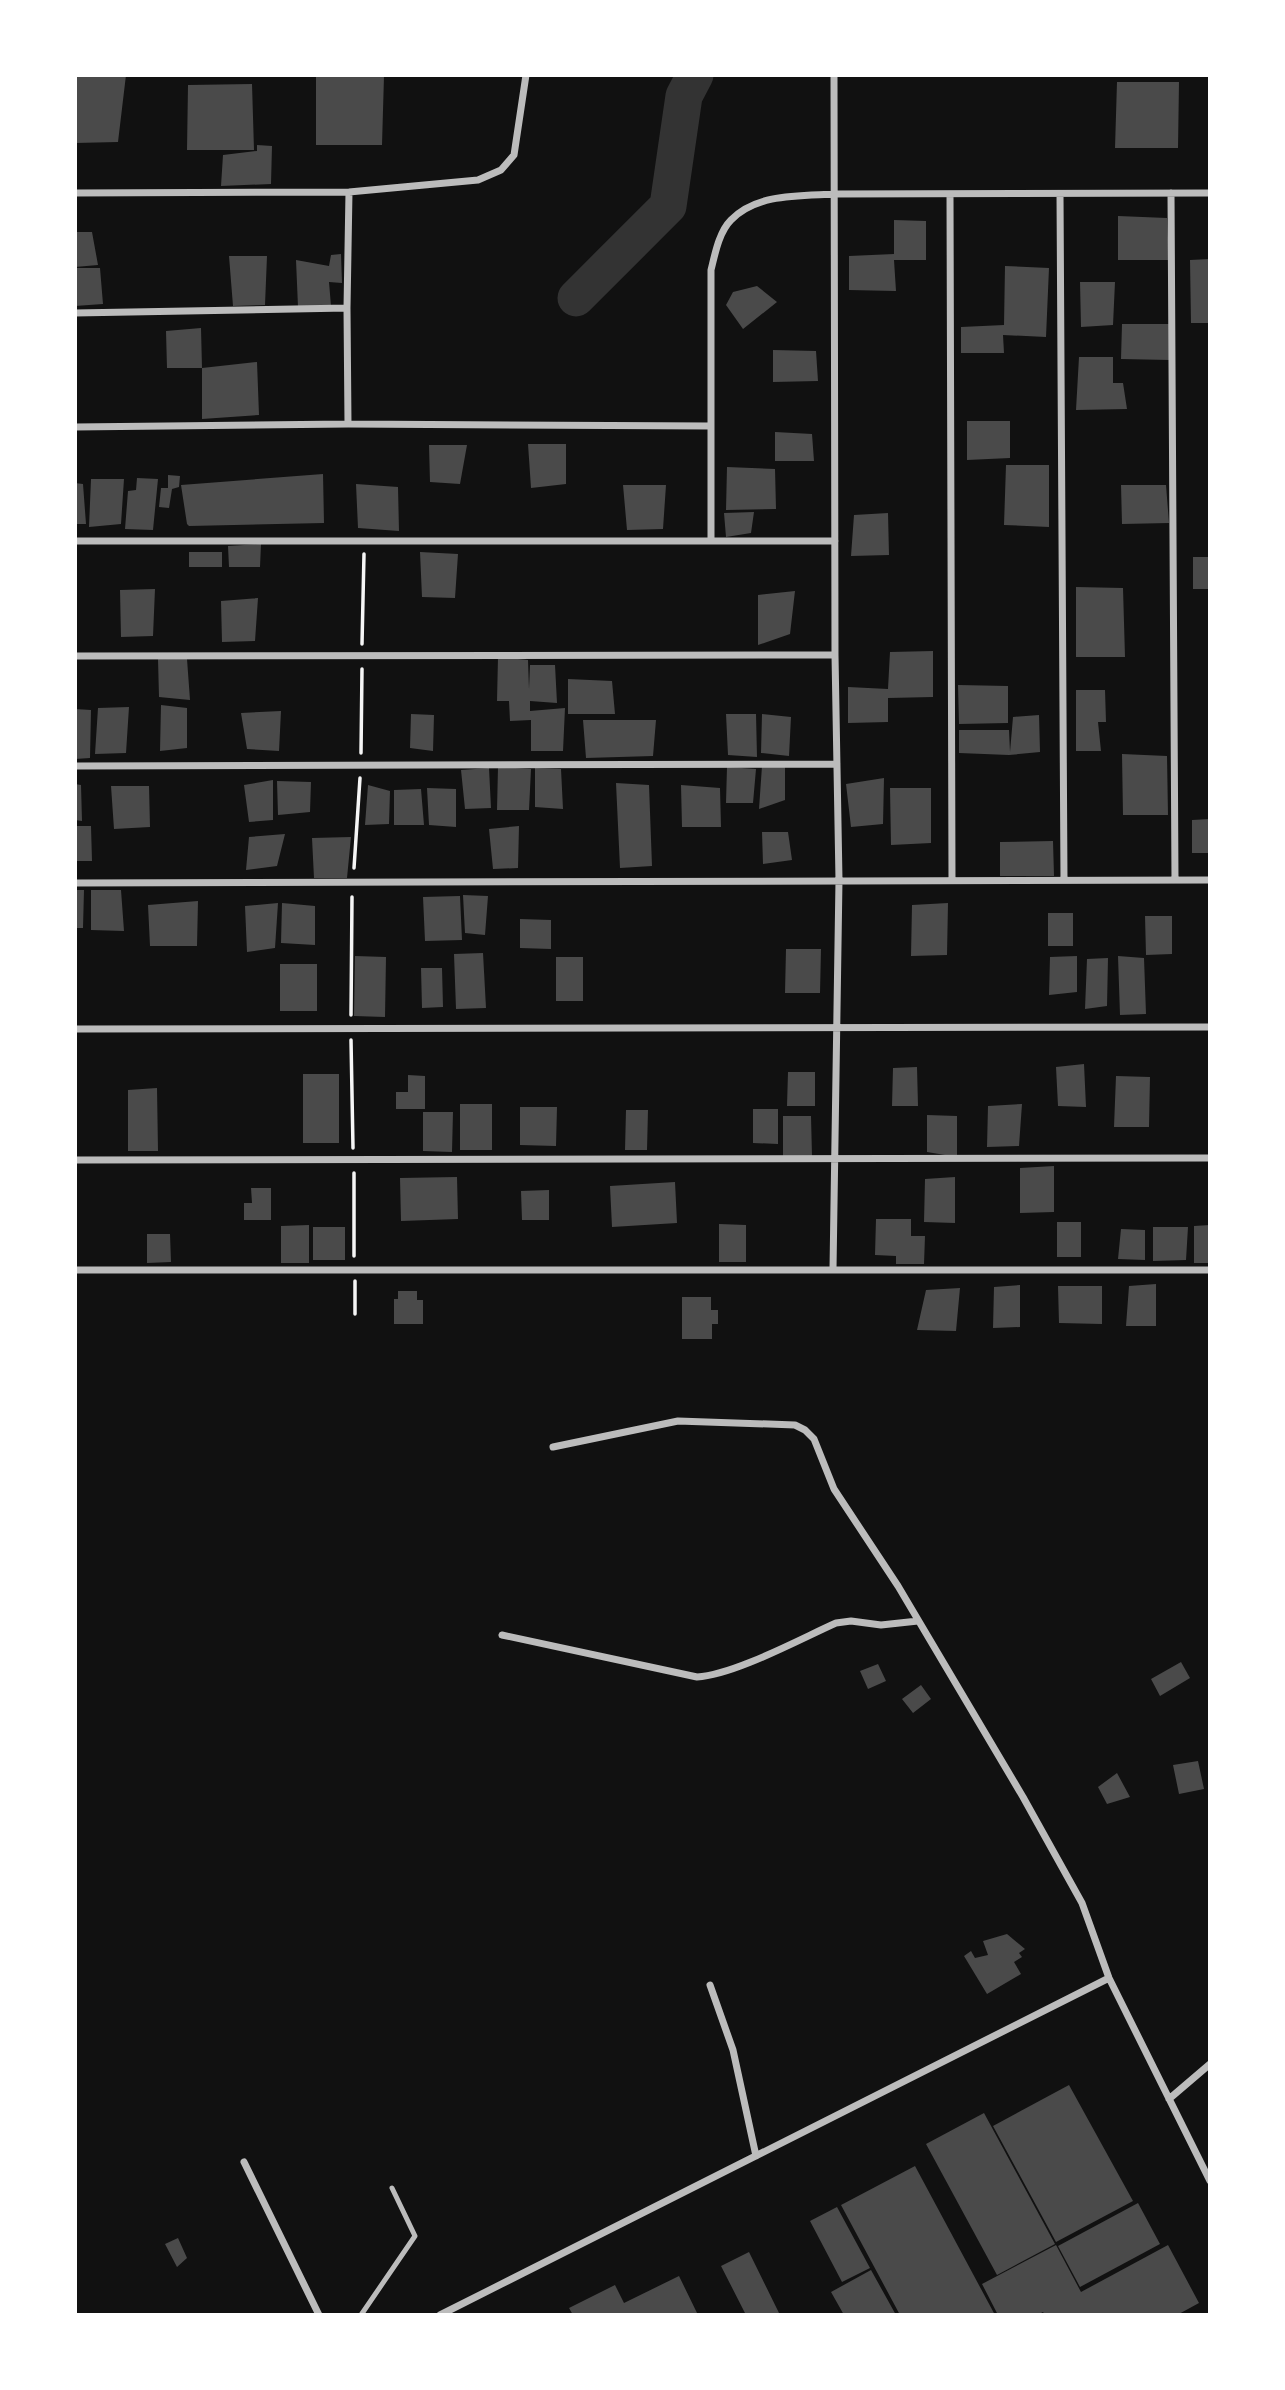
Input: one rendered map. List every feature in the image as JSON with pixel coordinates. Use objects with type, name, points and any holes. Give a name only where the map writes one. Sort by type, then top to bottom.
[{"type":"street","points":[[75,193],[349,192],[478,180],[500,170],[514,155],[526,75]]},
{"type":"street","points":[[833,1269],[839,880],[835,655],[834,75]]},
{"type":"street","points":[[348,424],[349,192]]},
{"type":"street","points":[[1171,193],[1175,880]]},
{"type":"street","points":[[711,540],[711,270],[718,245],[730,220],[751,205],[778,198],[835,194],[1210,193]]},
{"type":"street","points":[[950,194],[952,880]]},
{"type":"street","points":[[1060,194],[1064,880]]},
{"type":"street","points":[[75,313],[347,308]]},
{"type":"street","points":[[75,427],[348,424],[711,426]]},
{"type":"street","points":[[75,541],[835,541]]},
{"type":"street","points":[[75,656],[835,655]]},
{"type":"street","points":[[75,766],[837,764]]},
{"type":"street","points":[[75,883],[1210,880]]},
{"type":"street","points":[[75,1029],[1210,1027]]},
{"type":"street","points":[[75,1160],[1210,1157]]},
{"type":"street","points":[[75,1269],[1210,1270]]},
{"type":"street","points":[[554,1447],[678,1421],[795,1425],[814,1438],[834,1489],[898,1586],[1023,1797],[1082,1903],[1109,1978],[1210,2181]]},
{"type":"street","points":[[502,1635],[697,1676],[711,1676],[836,1623],[850,1621],[881,1625],[918,1621]]},
{"type":"street","points":[[440,2315],[1109,1978]]},
{"type":"street","points":[[710,1985],[733,2050],[756,2156]]},
{"type":"street","points":[[1169,2099],[1210,2064]]},
{"type":"street","points":[[244,2162],[319,2315]]},
{"type":"lane","points":[[361,2315],[415,2236],[392,2188]]},
{"type":"building","points":[[75,75],[126,75],[118,142],[75,143]]},
{"type":"building","points":[[316,76],[384,76],[382,145],[316,145]]},
{"type":"building","points":[[1117,82],[1179,82],[1178,148],[1115,148]]},
{"type":"building","points":[[252,84],[254,150],[187,150],[188,85]]},
{"type":"building","points":[[257,145],[272,146],[271,184],[221,186],[223,155],[257,151]]},
{"type":"building","points":[[1118,216],[1167,218],[1169,260],[1118,260]]},
{"type":"building","points":[[894,220],[926,221],[926,260],[894,260],[896,291],[849,290],[849,256],[894,254]]},
{"type":"building","points":[[75,232],[92,232],[98,265],[75,267]]},
{"type":"building","points":[[341,254],[342,283],[329,282],[331,306],[298,307],[296,260],[329,266],[331,255]]},
{"type":"building","points":[[229,256],[267,256],[265,305],[233,306]]},
{"type":"building","points":[[1210,259],[1210,323],[1191,323],[1190,260]]},
{"type":"building","points":[[1005,266],[1049,268],[1046,337],[1003,335],[1004,353],[961,353],[961,327],[1004,325]]},
{"type":"building","points":[[75,268],[100,268],[103,304],[75,306]]},
{"type":"building","points":[[1080,282],[1115,282],[1113,325],[1081,327]]},
{"type":"building","points":[[757,286],[777,302],[743,329],[726,305],[733,292]]},
{"type":"building","points":[[1122,324],[1170,324],[1170,360],[1121,359]]},
{"type":"building","points":[[201,328],[202,368],[167,368],[166,331]]},
{"type":"building","points":[[773,350],[816,351],[818,381],[773,382]]},
{"type":"building","points":[[1079,357],[1113,357],[1113,383],[1123,383],[1127,409],[1076,410]]},
{"type":"building","points":[[257,362],[259,415],[202,419],[202,368]]},
{"type":"building","points":[[967,421],[1010,421],[1010,458],[967,460]]},
{"type":"building","points":[[775,432],[812,434],[814,461],[775,461]]},
{"type":"building","points":[[528,444],[566,444],[566,484],[531,488]]},
{"type":"building","points":[[429,445],[467,445],[460,484],[430,482]]},
{"type":"building","points":[[1006,465],[1049,465],[1049,527],[1004,525]]},
{"type":"building","points":[[727,467],[775,469],[776,509],[726,510]]},
{"type":"building","points":[[323,474],[324,523],[187,524],[181,485]]},
{"type":"building","points":[[168,475],[180,476],[179,487],[172,489],[169,508],[159,507],[161,488],[168,488]]},
{"type":"building","points":[[137,478],[158,479],[153,530],[125,529],[128,491],[136,490]]},
{"type":"building","points":[[91,479],[124,479],[121,524],[89,527]]},
{"type":"building","points":[[75,483],[83,484],[86,524],[75,524]]},
{"type":"building","points":[[356,484],[398,487],[399,531],[358,528]]},
{"type":"building","points":[[623,485],[666,485],[663,529],[627,530]]},
{"type":"building","points":[[1121,485],[1166,485],[1169,523],[1122,524]]},
{"type":"building","points":[[754,512],[751,533],[726,537],[724,513]]},
{"type":"building","points":[[888,513],[889,555],[851,556],[854,515]]},
{"type":"building","points":[[261,544],[260,567],[229,567],[228,546]]},
{"type":"building","points":[[189,552],[222,552],[222,567],[189,567]]},
{"type":"building","points":[[420,552],[458,554],[455,598],[422,597]]},
{"type":"building","points":[[1193,557],[1210,557],[1210,589],[1193,589]]},
{"type":"building","points":[[1076,587],[1123,588],[1125,657],[1076,657]]},
{"type":"building","points":[[155,589],[153,636],[121,637],[120,590]]},
{"type":"building","points":[[795,591],[790,634],[758,645],[758,595]]},
{"type":"building","points":[[258,598],[255,641],[222,642],[221,601]]},
{"type":"building","points":[[933,651],[933,697],[888,698],[888,722],[848,723],[848,687],[888,689],[890,652]]},
{"type":"building","points":[[498,657],[528,660],[529,689],[530,665],[555,665],[557,703],[530,701],[530,711],[565,708],[563,751],[531,751],[531,720],[510,721],[509,701],[497,701]]},
{"type":"building","points":[[158,659],[187,659],[190,700],[159,697]]},
{"type":"building","points":[[568,679],[612,681],[615,714],[568,714]]},
{"type":"building","points":[[958,685],[1008,686],[1008,723],[959,724]]},
{"type":"building","points":[[1076,690],[1105,690],[1106,722],[1098,722],[1101,751],[1076,751]]},
{"type":"building","points":[[161,705],[187,708],[187,748],[160,751]]},
{"type":"building","points":[[129,707],[126,753],[95,754],[98,708]]},
{"type":"building","points":[[75,709],[91,710],[90,758],[75,759]]},
{"type":"building","points":[[281,711],[279,751],[247,749],[241,713]]},
{"type":"building","points":[[411,714],[434,715],[433,751],[410,748]]},
{"type":"building","points":[[726,714],[756,714],[757,757],[728,755]]},
{"type":"building","points":[[762,714],[791,717],[789,756],[761,753]]},
{"type":"building","points":[[1039,715],[1040,752],[1009,755],[959,753],[959,730],[1009,730],[1010,752],[1013,717]]},
{"type":"building","points":[[583,720],[656,720],[653,756],[586,758]]},
{"type":"building","points":[[1122,754],[1167,756],[1168,815],[1123,815]]},
{"type":"building","points":[[762,766],[785,766],[785,800],[759,809]]},
{"type":"building","points":[[498,767],[531,769],[529,810],[497,810]]},
{"type":"building","points":[[727,767],[756,769],[753,803],[726,803]]},
{"type":"building","points":[[489,768],[491,808],[465,809],[461,770]]},
{"type":"building","points":[[535,768],[561,769],[563,809],[535,807]]},
{"type":"building","points":[[884,778],[883,824],[851,827],[846,784]]},
{"type":"building","points":[[273,780],[273,820],[249,822],[244,785]]},
{"type":"building","points":[[277,781],[311,782],[310,812],[278,815]]},
{"type":"building","points":[[616,783],[649,785],[652,866],[620,868]]},
{"type":"building","points":[[75,784],[81,785],[82,821],[75,820]]},
{"type":"building","points":[[368,785],[390,791],[389,824],[365,825]]},
{"type":"building","points":[[681,785],[720,788],[721,827],[682,827]]},
{"type":"building","points":[[111,786],[149,786],[150,827],[114,829]]},
{"type":"building","points":[[427,788],[456,789],[456,827],[429,825]]},
{"type":"building","points":[[890,788],[931,788],[931,843],[891,845]]},
{"type":"building","points":[[421,789],[424,825],[394,825],[394,790]]},
{"type":"building","points":[[1210,819],[1210,853],[1192,853],[1192,820]]},
{"type":"building","points":[[75,826],[91,826],[92,861],[75,861]]},
{"type":"building","points":[[519,826],[518,868],[493,869],[489,829]]},
{"type":"building","points":[[762,832],[788,832],[792,860],[763,864]]},
{"type":"building","points":[[285,834],[277,866],[246,870],[249,837]]},
{"type":"building","points":[[351,837],[347,878],[314,878],[312,838]]},
{"type":"building","points":[[1053,841],[1054,876],[1000,876],[1000,842]]},
{"type":"building","points":[[75,890],[84,890],[83,928],[75,928]]},
{"type":"building","points":[[91,890],[121,890],[124,931],[91,930]]},
{"type":"building","points":[[463,895],[488,896],[485,935],[465,933]]},
{"type":"building","points":[[460,896],[462,940],[425,941],[423,897]]},
{"type":"building","points":[[198,901],[197,946],[150,946],[148,905]]},
{"type":"building","points":[[278,903],[275,948],[247,952],[245,906]]},
{"type":"building","points":[[282,903],[315,906],[315,945],[281,943]]},
{"type":"building","points":[[948,903],[947,955],[911,956],[912,905]]},
{"type":"building","points":[[1048,913],[1073,913],[1073,946],[1048,946]]},
{"type":"building","points":[[1145,916],[1172,916],[1172,954],[1146,955]]},
{"type":"building","points":[[520,919],[551,920],[551,949],[520,948]]},
{"type":"building","points":[[786,949],[821,949],[820,993],[785,993]]},
{"type":"building","points":[[483,953],[486,1008],[456,1009],[454,954]]},
{"type":"building","points":[[355,956],[386,957],[385,1017],[354,1016]]},
{"type":"building","points":[[1077,956],[1077,992],[1049,995],[1050,957]]},
{"type":"building","points":[[1118,956],[1144,958],[1146,1014],[1120,1015]]},
{"type":"building","points":[[556,957],[583,957],[583,1001],[556,1001]]},
{"type":"building","points":[[1108,958],[1107,1006],[1085,1009],[1087,959]]},
{"type":"building","points":[[280,964],[317,964],[317,1011],[280,1011]]},
{"type":"building","points":[[421,968],[442,968],[443,1007],[422,1008]]},
{"type":"building","points":[[1084,1064],[1086,1107],[1058,1106],[1056,1067]]},
{"type":"building","points":[[917,1067],[918,1106],[892,1106],[893,1068]]},
{"type":"building","points":[[788,1072],[815,1072],[815,1106],[787,1106]]},
{"type":"building","points":[[303,1074],[339,1074],[339,1143],[303,1143]]},
{"type":"building","points":[[408,1075],[425,1076],[425,1109],[396,1109],[396,1092],[408,1092]]},
{"type":"building","points":[[1116,1076],[1150,1077],[1149,1127],[1114,1127]]},
{"type":"building","points":[[157,1088],[158,1151],[128,1151],[128,1090]]},
{"type":"building","points":[[460,1104],[492,1104],[492,1150],[460,1150]]},
{"type":"building","points":[[1022,1104],[1019,1146],[987,1147],[988,1106]]},
{"type":"building","points":[[520,1107],[557,1107],[556,1146],[520,1145]]},
{"type":"building","points":[[753,1109],[778,1109],[778,1144],[753,1143]]},
{"type":"building","points":[[626,1110],[648,1110],[647,1150],[625,1150]]},
{"type":"building","points":[[423,1112],[453,1112],[452,1152],[423,1151]]},
{"type":"building","points":[[927,1115],[957,1116],[957,1157],[927,1152]]},
{"type":"building","points":[[783,1116],[811,1116],[812,1156],[783,1157]]},
{"type":"building","points":[[1054,1166],[1054,1212],[1020,1213],[1020,1168]]},
{"type":"building","points":[[457,1177],[458,1219],[401,1221],[400,1178]]},
{"type":"building","points":[[955,1177],[955,1223],[924,1222],[925,1179]]},
{"type":"building","points":[[675,1182],[677,1223],[612,1227],[610,1186]]},
{"type":"building","points":[[251,1188],[271,1188],[271,1220],[244,1220],[244,1203],[252,1203]]},
{"type":"building","points":[[549,1190],[549,1220],[522,1220],[521,1191]]},
{"type":"building","points":[[876,1219],[911,1219],[911,1236],[925,1236],[924,1264],[896,1264],[896,1256],[875,1255]]},
{"type":"building","points":[[1057,1222],[1081,1222],[1081,1257],[1057,1257]]},
{"type":"building","points":[[719,1224],[746,1225],[746,1262],[719,1262]]},
{"type":"building","points":[[309,1225],[309,1263],[281,1263],[281,1226]]},
{"type":"building","points":[[1210,1225],[1210,1263],[1194,1263],[1194,1226]]},
{"type":"building","points":[[313,1227],[345,1227],[345,1260],[313,1260]]},
{"type":"building","points":[[1153,1227],[1188,1227],[1186,1260],[1153,1261]]},
{"type":"building","points":[[1121,1229],[1145,1230],[1145,1260],[1118,1259]]},
{"type":"building","points":[[147,1234],[170,1234],[171,1262],[147,1263]]},
{"type":"building","points":[[1156,1284],[1156,1326],[1126,1326],[1129,1286]]},
{"type":"building","points":[[1020,1285],[1020,1327],[993,1328],[994,1287]]},
{"type":"building","points":[[1058,1286],[1102,1286],[1102,1324],[1059,1323]]},
{"type":"building","points":[[960,1288],[956,1331],[917,1330],[926,1290]]},
{"type":"building","points":[[398,1291],[417,1291],[417,1300],[423,1300],[423,1324],[394,1324],[394,1299],[398,1299]]},
{"type":"building","points":[[682,1297],[711,1297],[711,1310],[718,1310],[718,1324],[712,1324],[712,1339],[682,1339]]},
{"type":"building","points":[[1181,1662],[1190,1678],[1160,1696],[1151,1679]]},
{"type":"building","points":[[878,1664],[886,1681],[868,1689],[860,1671]]},
{"type":"building","points":[[921,1685],[931,1699],[913,1713],[902,1699]]},
{"type":"building","points":[[1198,1761],[1204,1789],[1179,1794],[1173,1765]]},
{"type":"building","points":[[1117,1773],[1130,1797],[1107,1804],[1098,1787]]},
{"type":"building","points":[[1007,1934],[1025,1949],[1019,1953],[1022,1957],[1014,1962],[1021,1974],[987,1994],[964,1956],[971,1951],[975,1958],[988,1955],[983,1941]]},
{"type":"building","points":[[1069,2085],[1133,2201],[1056,2242],[993,2126]]},
{"type":"building","points":[[984,2113],[1055,2244],[997,2275],[926,2144]]},
{"type":"building","points":[[915,2166],[995,2315],[900,2315],[841,2205]]},
{"type":"building","points":[[1138,2203],[1160,2244],[1080,2287],[1058,2246]]},
{"type":"building","points":[[837,2207],[870,2268],[842,2282],[810,2221]]},
{"type":"building","points":[[178,2238],[187,2258],[177,2267],[165,2244]]},
{"type":"building","points":[[1056,2245],[1081,2292],[1168,2245],[1199,2303],[1177,2315],[1045,2315],[1043,2312],[1037,2315],[998,2315],[982,2284]]},
{"type":"building","points":[[749,2252],[780,2315],[746,2315],[721,2266]]},
{"type":"building","points":[[871,2270],[896,2315],[844,2315],[831,2292]]},
{"type":"building","points":[[679,2276],[698,2315],[573,2315],[569,2308],[615,2285],[624,2303]]},
{"type":"waterway","points":[[576,298],[668,206],[684,96],[695,75]]}]
